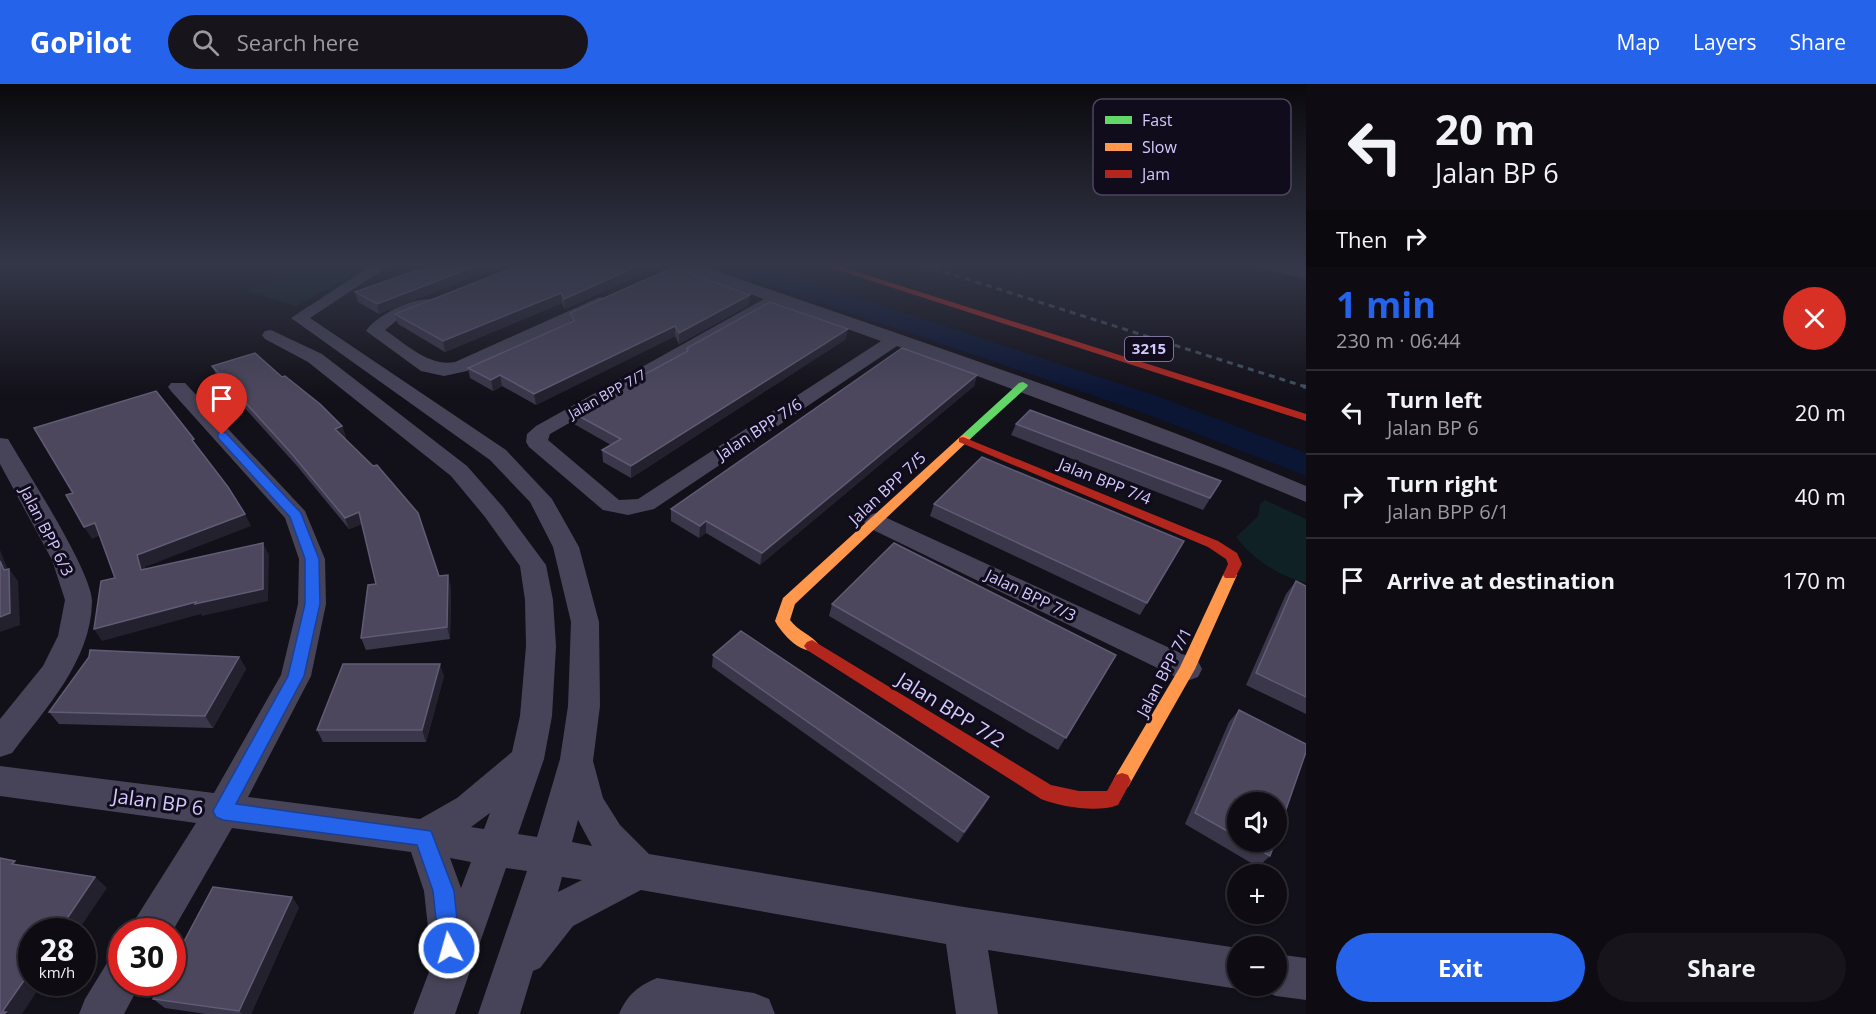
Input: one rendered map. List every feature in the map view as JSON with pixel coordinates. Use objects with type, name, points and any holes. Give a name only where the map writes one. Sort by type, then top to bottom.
[{"type":"street","points":[[314,308],[299,318],[498,455],[540,500],[566,547],[585,622],[584,706],[577,759],[550,857],[504,999]]},
{"type":"street","points":[[416,308],[386,320],[376,327],[375,331],[428,367],[444,370],[460,367],[586,308]]},
{"type":"street","name":"Jalan BPP 7/7","points":[[620,509],[611,505],[537,442],[538,434],[759,308]]},
{"type":"street","points":[[806,308],[1023,385],[1232,463],[1306,495]]},
{"type":"street","name":"3215","points":[[963,308],[1306,418]]},
{"type":"street","points":[[970,308],[984,315]]},
{"type":"street","points":[[271,335],[315,358],[459,471],[494,512],[532,565],[539,600],[541,646],[536,716],[527,759],[434,1014]]},
{"type":"street","name":"Jalan BPP 7/6","points":[[620,509],[646,504],[894,340]]},
{"type":"street","name":"Jalan BPP 7/5","points":[[782,621],[788,602],[1023,385]]},
{"type":"street","points":[[158,918],[223,811],[296,676],[312,604],[312,559],[296,516],[178,387]]},
{"type":"street","name":"Jalan BPP 7/4","points":[[963,440],[1213,544],[1232,556]]},
{"type":"street","name":"Jalan BPP 6/3","points":[[0,444],[65,560],[79,600],[72,636],[54,674],[0,743]]},
{"type":"street","name":"Jalan BPP 7/3","points":[[876,520],[1187,669]]},
{"type":"street","name":"Jalan BPP 7/1","points":[[1112,799],[1187,669],[1234,570],[1235,564],[1232,556]]},
{"type":"street","name":"Jalan BPP 7/2","points":[[782,621],[790,632],[1047,793],[1066,799],[1112,799]]},
{"type":"street","points":[[452,967],[443,891],[424,837],[469,809],[527,759]]},
{"type":"street","points":[[504,999],[534,941],[559,912],[639,871],[607,837],[587,803],[577,759]]},
{"type":"street","name":"Jalan BP 6","points":[[0,781],[424,837],[639,871],[964,927],[1227,967]]},
{"type":"street","points":[[964,927],[977,1014]]},
{"type":"street","points":[[1287,976],[1306,979]]},
{"type":"street","points":[[100,1014],[111,996]]},
{"type":"street","points":[[648,1006],[754,1014]]},
{"type":"shaded area","points":[[1265,500],[1306,519],[1306,583],[1267,566],[1236,537],[1258,516],[1260,504]]},
{"type":"building","points":[[409,308],[523,308],[443,341],[395,314]]},
{"type":"building","points":[[580,308],[725,308],[679,333],[675,326],[534,394],[500,375],[491,380],[468,368],[574,321],[570,313]]},
{"type":"building","points":[[758,308],[788,308],[848,329],[631,466],[602,450],[621,439],[573,413],[688,351],[687,348]]},
{"type":"building","points":[[902,348],[977,375],[762,553],[706,521],[700,526],[671,509]]},
{"type":"building","points":[[255,353],[282,377],[285,376],[320,404],[342,426],[335,429],[373,466],[377,465],[418,513],[439,576],[448,575],[447,627],[361,638],[368,585],[376,584],[359,512],[345,518],[292,454],[212,366]]},
{"type":"building","points":[[156,391],[194,439],[192,440],[228,487],[245,514],[137,555],[141,570],[263,543],[263,589],[195,604],[196,602],[94,629],[101,581],[115,578],[95,523],[84,527],[66,495],[73,493],[34,428]]},
{"type":"building","points":[[1030,410],[1221,481],[1210,498],[1016,424]]},
{"type":"building","points":[[982,457],[1184,541],[1147,603],[934,504]]},
{"type":"building","points":[[894,543],[1116,655],[1066,738],[832,604]]},
{"type":"building","points":[[0,561],[4,570],[9,569],[10,613],[0,617]]},
{"type":"building","points":[[1296,581],[1306,586],[1306,697],[1256,673]]},
{"type":"building","points":[[741,631],[989,797],[964,832],[713,655]]},
{"type":"building","points":[[90,650],[239,657],[205,716],[49,712],[89,657]]},
{"type":"building","points":[[343,664],[440,664],[422,730],[317,730]]},
{"type":"building","points":[[1239,710],[1306,744],[1306,752],[1287,806],[1287,792],[1227,792],[1227,831],[1195,813]]},
{"type":"building","points":[[0,858],[15,861],[12,864],[95,877],[67,918],[18,918],[18,989],[2,1012],[6,1012],[0,1014]]},
{"type":"building","points":[[213,887],[292,897],[239,1011],[153,999],[155,996],[186,996],[186,938]]},
{"type":"waterway","points":[[863,308],[1149,404],[1306,465]]},
{"type":"railway","points":[[1059,308],[1306,387]]},
{"type":"traffic: fast","points":[[965,438],[1023,385]]},
{"type":"traffic: slow","points":[[812,646],[790,632],[782,621],[788,602],[965,438]]},
{"type":"traffic: slow","points":[[1122,781],[1187,669],[1230,575]]},
{"type":"traffic: jam","points":[[962,308],[1306,418]]},
{"type":"traffic: jam","points":[[963,440],[1213,544],[1232,556],[1235,564],[1230,575]]},
{"type":"traffic: jam","points":[[812,646],[1047,793],[1079,799],[1112,799],[1122,781]]},
{"type":"route","points":[[222,435],[296,516],[312,559],[312,604],[296,676],[223,811],[424,837],[443,891],[449,948]]}]
